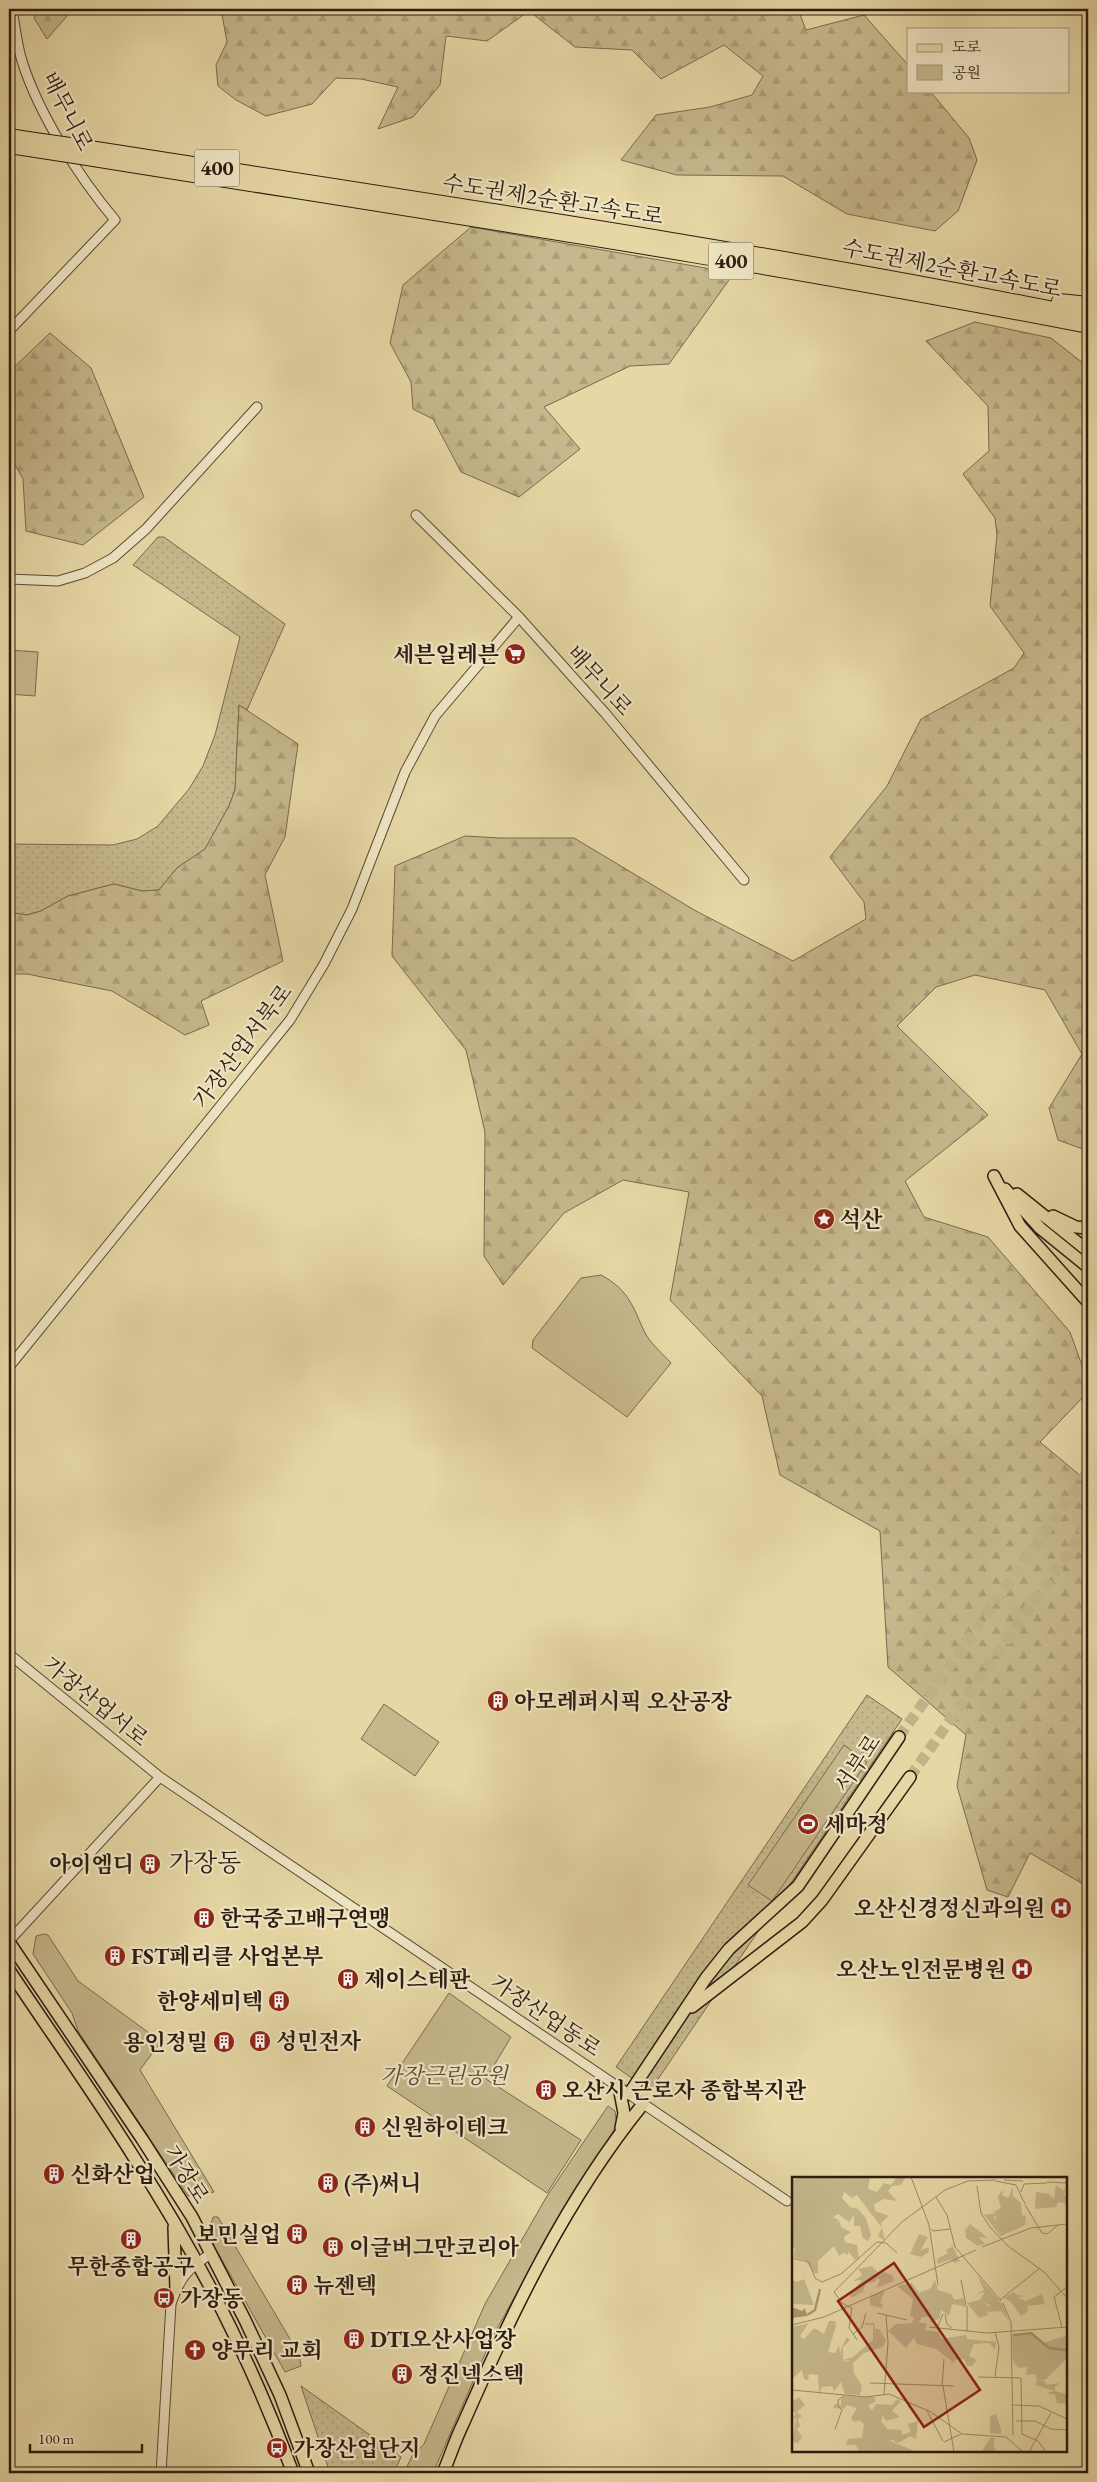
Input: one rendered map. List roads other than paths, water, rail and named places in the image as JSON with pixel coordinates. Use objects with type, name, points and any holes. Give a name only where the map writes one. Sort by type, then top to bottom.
[{"type":"highway","name":"수도권제2순환고속도로","points":[[9,136],[28,144],[353,195],[383,194],[595,227],[915,288],[1088,326]]},
{"type":"highway","name":"수도권제2순환고속도로","points":[[9,146],[28,144]]},
{"type":"highway","name":"수도권제2순환고속도로","points":[[353,195],[373,204],[514,224],[1088,316]]},
{"type":"highway","points":[[915,288],[1088,304]]},
{"type":"highway","points":[[915,288],[945,304],[1088,334]]},
{"type":"main road","points":[[994,1176],[1088,1251]]},
{"type":"main road","points":[[994,1176],[1040,1228],[1086,1261]]},
{"type":"main road","points":[[994,1176],[1020,1226],[1088,1302]]},
{"type":"main road","points":[[1022,1197],[1060,1220],[1076,1227],[1088,1228]]},
{"type":"main road","name":"서부로","points":[[670,2033],[706,1978],[729,1949],[798,1886],[898,1738]]},
{"type":"main road","points":[[629,2094],[670,2033],[697,2002],[785,1937],[822,1900],[910,1777]]},
{"type":"main road","name":"가장로","points":[[9,1942],[142,2139],[192,2217],[245,2320],[280,2395],[309,2473]]},
{"type":"main road","name":"가장로","points":[[9,1970],[136,2160],[197,2263],[242,2350],[277,2430],[293,2473]]},
{"type":"main road","points":[[619,2087],[624,2113],[620,2132]]},
{"type":"main road","points":[[443,2473],[466,2417],[544,2254],[592,2172],[620,2132],[643,2104]]},
{"type":"main road","points":[[174,2223],[176,2288]]},
{"type":"street","name":"배무니로","points":[[9,332],[115,220],[74,166],[36,96],[22,60],[12,9]]},
{"type":"street","points":[[9,579],[58,581],[85,573],[112,558],[146,529],[257,407]]},
{"type":"street","name":"배무니로","points":[[416,515],[519,617],[605,713],[744,880]]},
{"type":"street","name":"가장산업서북로","points":[[9,1367],[290,1020],[324,964],[352,910],[405,772],[435,716],[519,617]]},
{"type":"street","name":"가장산업서로","points":[[9,1654],[160,1776]]},
{"type":"street","points":[[9,1942],[160,1776]]},
{"type":"street","name":"가장산업동로","points":[[160,1776],[787,2201]]},
{"type":"street","points":[[161,2473],[171,2304],[176,2288],[186,2271],[210,2254]]},
{"type":"tunnel","points":[[899,1737],[1088,1472]]},
{"type":"tunnel","points":[[910,1777],[1088,1525]]},
{"type":"place","name":"세븐일레븐","points":[[515,654]]},
{"type":"place","name":"석산","points":[[824,1219]]},
{"type":"place","name":"아모레퍼시픽 오산공장","points":[[498,1701]]},
{"type":"place","name":"세마정","points":[[808,1824]]},
{"type":"place","name":"아이엠디","points":[[150,1864]]},
{"type":"place","name":"오산신경정신과의원","points":[[1061,1908]]},
{"type":"place","name":"한국중고배구연맹","points":[[204,1918]]},
{"type":"place","name":"FST페리클 사업본부","points":[[115,1956]]},
{"type":"place","name":"오산노인전문병원","points":[[1022,1969]]},
{"type":"place","name":"제이스테판","points":[[348,1979]]},
{"type":"place","name":"한양세미텍","points":[[279,2001]]},
{"type":"place","name":"성민전자","points":[[260,2041]]},
{"type":"place","name":"용인정밀","points":[[224,2042]]},
{"type":"place","name":"오산시 근로자 종합복지관","points":[[546,2090]]},
{"type":"place","name":"신원하이테크","points":[[365,2127]]},
{"type":"place","name":"신화산업","points":[[54,2174]]},
{"type":"place","name":"(주)써니","points":[[328,2183]]},
{"type":"place","name":"보민실업","points":[[297,2234]]},
{"type":"place","name":"무한종합공구","points":[[131,2239]]},
{"type":"place","name":"이글버그만코리아","points":[[333,2247]]},
{"type":"place","name":"뉴젠텍","points":[[297,2285]]},
{"type":"place","name":"가장동","points":[[164,2298]]},
{"type":"place","name":"DTI오산사업장","points":[[354,2339]]},
{"type":"place","name":"양무리 교회","points":[[195,2350]]},
{"type":"place","name":"정진넥스텍","points":[[402,2374]]},
{"type":"place","name":"가장산업단지","points":[[277,2448]]},
{"type":"district","name":"가장동","points":[[205,1862]]},
{"type":"park label","name":"가장근린공원","points":[[444,2075]]}]
